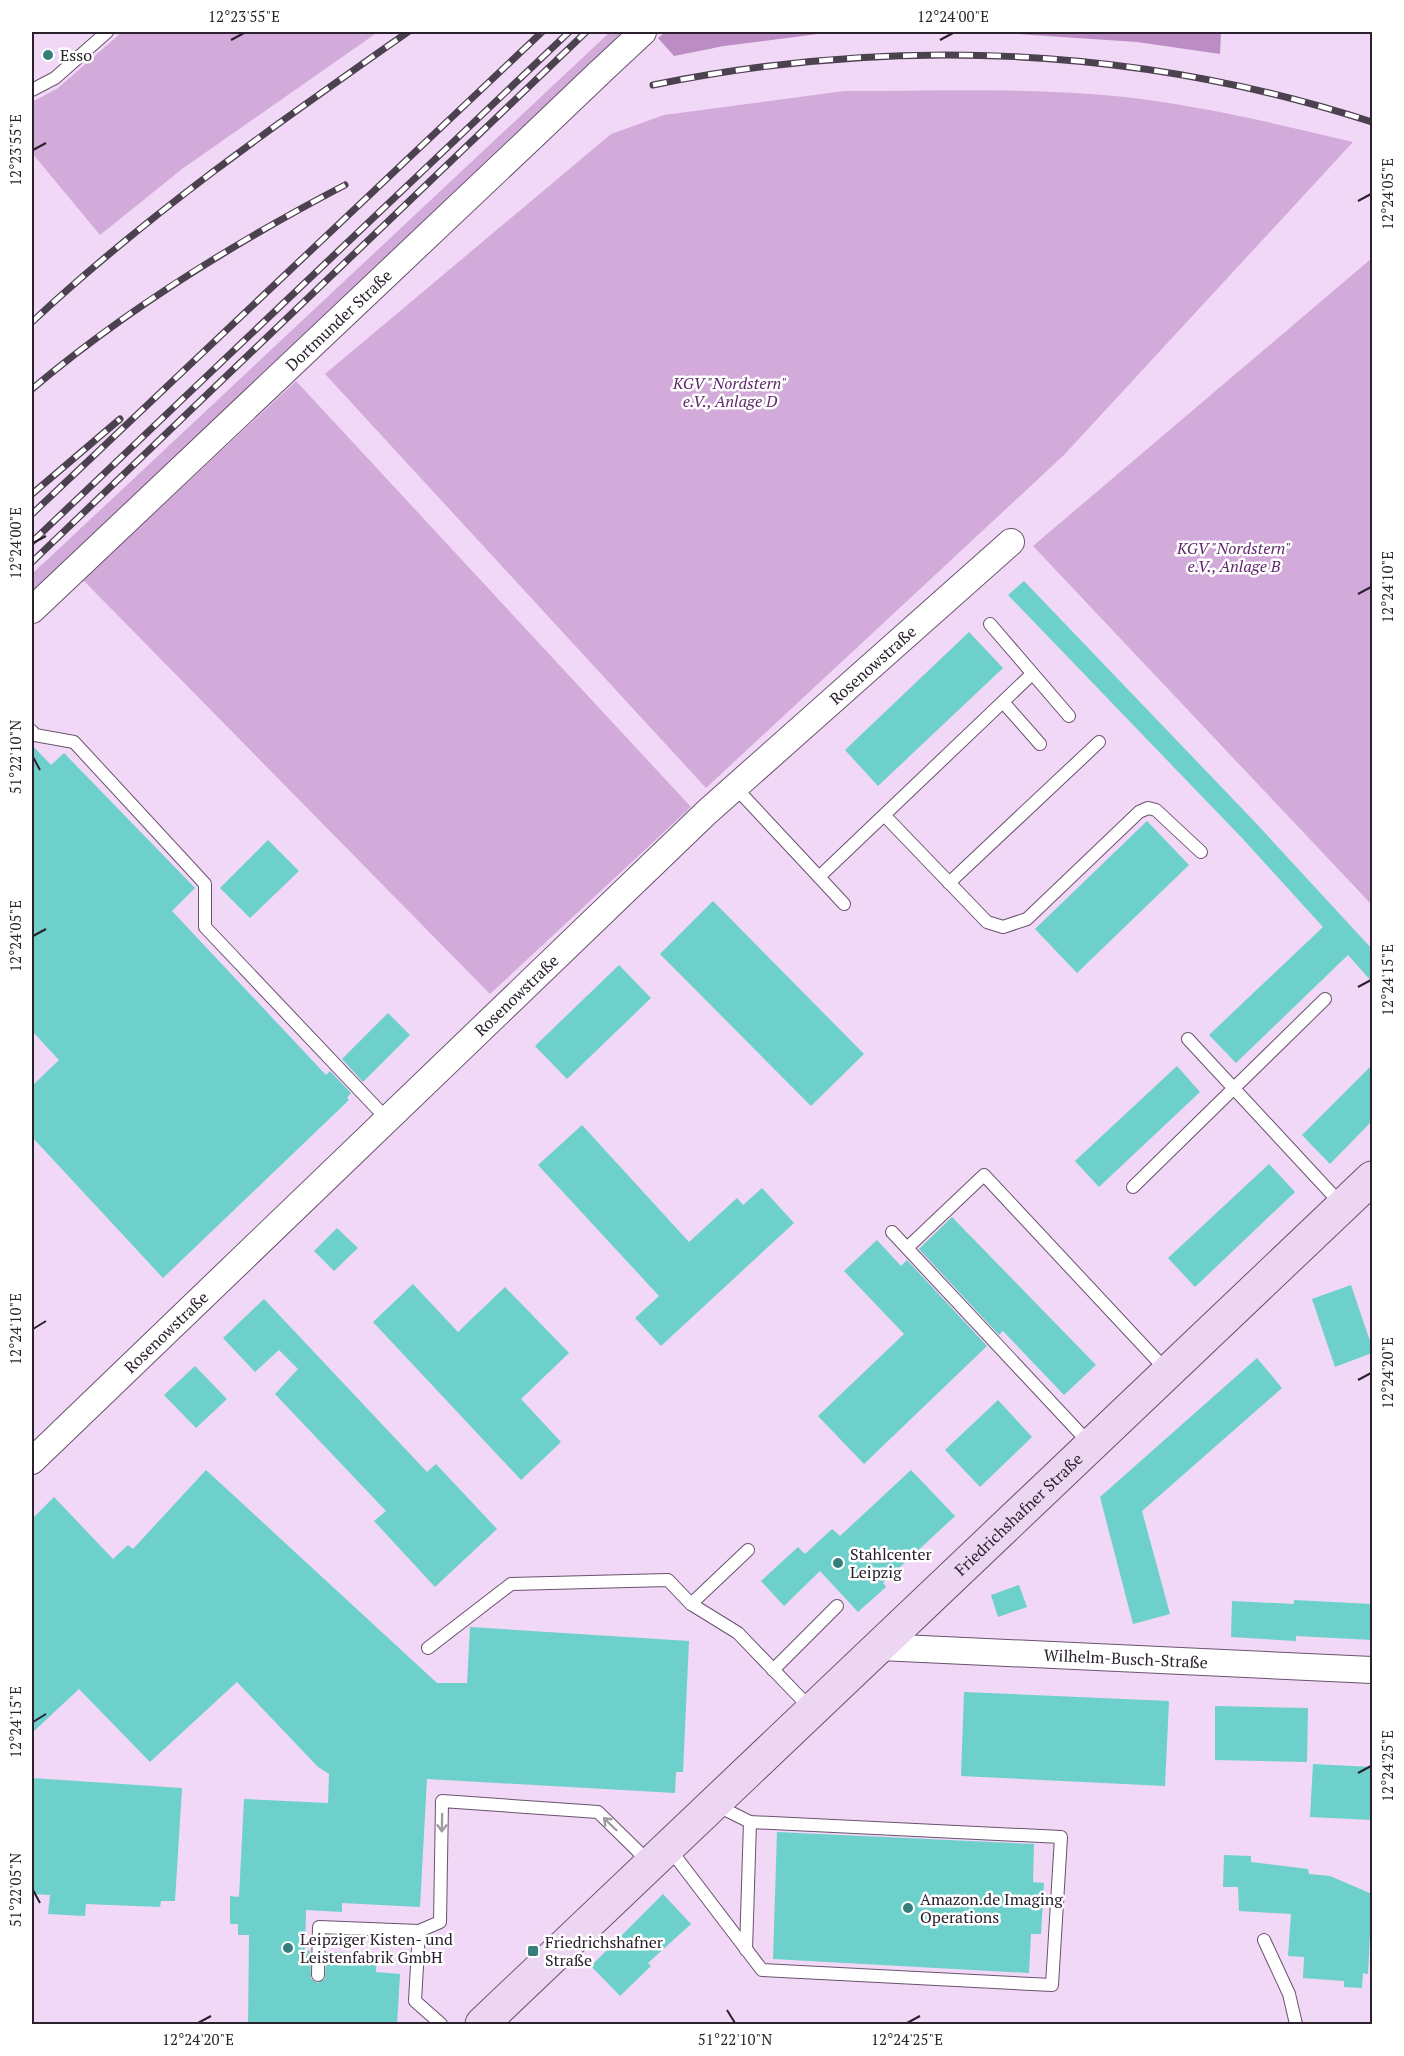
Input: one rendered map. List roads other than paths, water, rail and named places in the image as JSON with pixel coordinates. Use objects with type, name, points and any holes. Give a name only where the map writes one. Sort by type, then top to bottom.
[{"type":"main road","name":"Friedrichshafner Straße","points":[[482,2025],[1372,1178]]},
{"type":"street","name":"Dortmunder Straße","points":[[32,610],[643,32]]},
{"type":"street","name":"Rosenowstraße","points":[[32,1461],[386,1118],[735,787],[1011,542]]},
{"type":"street","name":"Wilhelm-Busch-Straße","points":[[880,1647],[1372,1671]]},
{"type":"lane","points":[[32,90],[55,78],[107,32]]},
{"type":"lane","points":[[990,624],[1069,716]]},
{"type":"lane","points":[[819,877],[1032,674]]},
{"type":"lane","points":[[1003,702],[1040,744]]},
{"type":"lane","points":[[32,731],[35,735],[74,741],[195,873],[205,884],[205,927],[386,1118]]},
{"type":"lane","points":[[949,883],[1099,742]]},
{"type":"lane","points":[[735,787],[844,904]]},
{"type":"lane","points":[[885,816],[987,922],[997,926],[1011,926],[1027,919],[1139,812],[1148,808],[1156,810],[1201,852]]},
{"type":"lane","points":[[1132,1187],[1325,999]]},
{"type":"lane","points":[[1188,1039],[1343,1206]]},
{"type":"lane","points":[[907,1248],[984,1175],[1167,1371]]},
{"type":"lane","points":[[892,1232],[1091,1444]]},
{"type":"lane","points":[[691,1604],[748,1550]]},
{"type":"lane","points":[[428,1648],[511,1584],[668,1580],[691,1604],[738,1633],[812,1711]]},
{"type":"lane","points":[[773,1670],[837,1606]]},
{"type":"lane","points":[[318,1975],[319,1927],[419,1931],[440,1922],[442,1801],[598,1812],[660,1856],[762,1970],[1052,1985],[1060,1837],[750,1822],[715,1804]]},
{"type":"lane","points":[[746,1950],[750,1822]]},
{"type":"lane","points":[[419,1931],[415,2001],[441,2025]]},
{"type":"lane","points":[[1264,1940],[1289,1994],[1296,2025]]},
{"type":"railway","points":[[32,322],[76,282],[168,206],[408,32]]},
{"type":"railway","points":[[32,514],[542,32]]},
{"type":"railway","points":[[32,542],[569,32]]},
{"type":"railway","points":[[32,562],[586,32]]},
{"type":"railway","points":[[653,85],[743,69],[834,59],[925,55],[1015,57],[1105,64],[1195,77],[1284,97],[1372,122]]},
{"type":"railway","points":[[32,389],[106,331],[183,278],[345,185]]},
{"type":"railway","points":[[32,494],[120,419]]},
{"type":"place","name":"Esso","points":[[48,55]]},
{"type":"place","name":"Stahlcenter Leipzig","points":[[838,1563]]},
{"type":"place","name":"Amazon.de Imaging Operations","points":[[908,1908]]},
{"type":"place","name":"Leipziger Kisten- und Leistenfabrik GmbH","points":[[288,1948]]},
{"type":"place","name":"Friedrichshafner Straße","points":[[533,1951]]},
{"type":"park label","name":"KGV \"Nordstern\" e.V., Anlage D","points":[[730,392]]},
{"type":"park label","name":"KGV \"Nordstern\" e.V., Anlage B","points":[[1234,557]]}]
